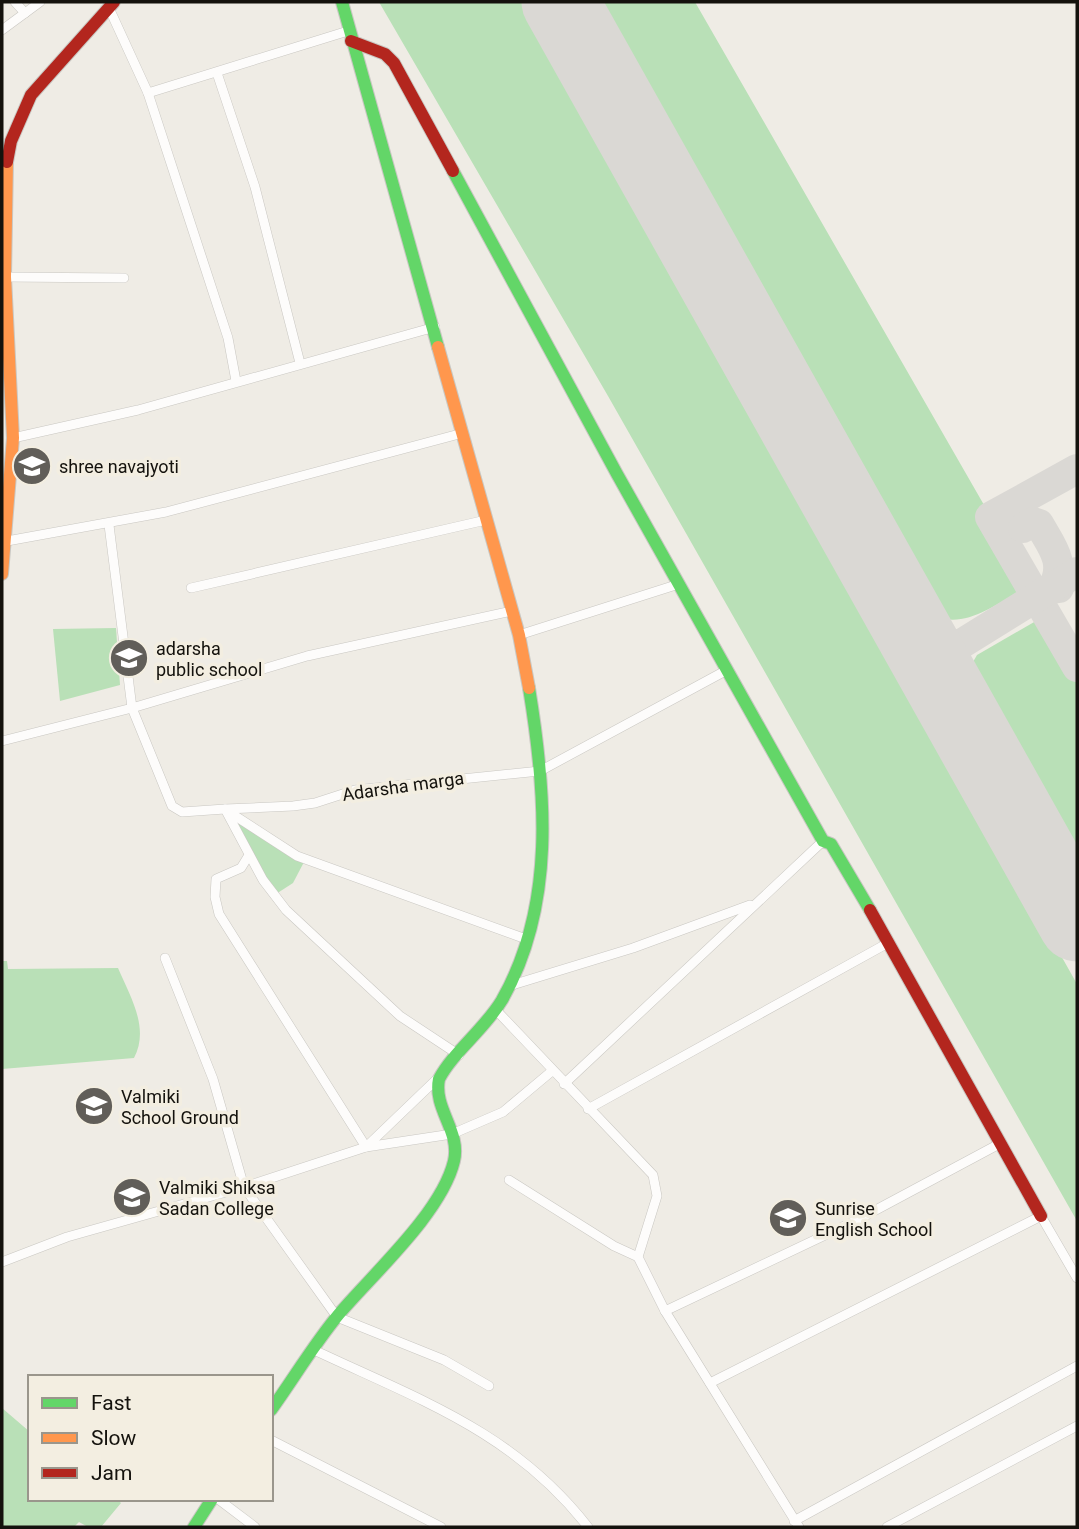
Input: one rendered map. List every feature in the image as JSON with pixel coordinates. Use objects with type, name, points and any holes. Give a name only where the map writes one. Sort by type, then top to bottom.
[{"type":"street","points":[[15,2],[25,13]]},
{"type":"street","points":[[2,30],[40,2]]},
{"type":"street","points":[[342,2],[349,36],[435,327],[519,635],[532,703],[545,831],[542,871],[526,939],[509,986],[496,1010],[442,1075],[366,1147]]},
{"type":"street","points":[[2,574],[13,438],[7,395],[4,303],[6,169],[19,117],[49,73],[112,5],[148,93],[228,338],[236,381]]},
{"type":"street","points":[[148,93],[349,36]]},
{"type":"street","points":[[349,36],[362,49],[383,52],[394,63],[823,841],[831,844],[1077,1278]]},
{"type":"street","points":[[218,74],[255,187],[300,363]]},
{"type":"street","points":[[5,276],[124,278]]},
{"type":"street","points":[[13,438],[138,410],[435,327]]},
{"type":"street","points":[[5,549],[109,525],[463,433]]},
{"type":"street","points":[[191,588],[486,520]]},
{"type":"street","points":[[109,525],[132,708]]},
{"type":"street","points":[[519,635],[679,584]]},
{"type":"street","points":[[2,741],[132,708],[307,656],[512,611]]},
{"type":"street","points":[[540,771],[727,670]]},
{"type":"street","name":"Adarsha marga","points":[[132,708],[167,796],[177,811],[293,806],[315,803],[355,790],[540,771]]},
{"type":"street","points":[[225,809],[297,856],[526,939]]},
{"type":"street","points":[[225,809],[248,855],[286,910],[400,1016],[459,1055]]},
{"type":"street","points":[[564,1084],[823,841]]},
{"type":"street","points":[[248,855],[241,869],[216,879],[215,897],[219,914],[366,1147]]},
{"type":"street","points":[[509,986],[633,948],[755,903]]},
{"type":"street","points":[[588,1109],[888,943]]},
{"type":"street","points":[[165,957],[213,1079],[244,1187],[337,1317],[444,1360],[489,1386]]},
{"type":"street","points":[[496,1010],[653,1175],[657,1196],[652,1220],[638,1257]]},
{"type":"street","points":[[2,1262],[67,1237],[244,1187],[366,1147],[452,1134],[503,1112],[552,1071]]},
{"type":"street","points":[[273,1407],[337,1317],[437,1201],[447,1182],[455,1153],[439,1093],[442,1075]]},
{"type":"street","points":[[665,1311],[859,1219],[1001,1143]]},
{"type":"street","points":[[509,1180],[614,1246],[638,1257],[665,1311],[797,1524],[1077,1366]]},
{"type":"street","points":[[710,1383],[1041,1216]]},
{"type":"street","points":[[314,1350],[469,1424],[502,1444],[540,1473],[588,1527]]},
{"type":"street","points":[[887,1527],[1077,1426]]},
{"type":"street","points":[[273,1441],[441,1527]]},
{"type":"street","points":[[194,1527],[211,1501]]},
{"type":"street","points":[[221,1501],[255,1527]]},
{"type":"green space","points":[[379,2],[523,2],[1077,984],[1077,1221],[608,396]]},
{"type":"green space","points":[[582,2],[695,2],[1030,585],[991,608],[963,619],[949,620],[923,608]]},
{"type":"green space","points":[[1048,614],[1077,667],[1077,881],[968,685],[969,669],[977,655]]},
{"type":"green space","points":[[116,628],[120,685],[60,701],[53,629]]},
{"type":"green space","points":[[238,819],[304,862],[293,883],[276,894],[234,821]]},
{"type":"green space","points":[[2,961],[7,961],[8,969],[118,968],[133,1001],[139,1024],[140,1035],[134,1058],[2,1069]]},
{"type":"green space","points":[[2,1408],[28,1430],[28,1501],[121,1503],[101,1527],[88,1527],[79,1522],[74,1527],[2,1527]]},
{"type":"taxiway","points":[[1077,469],[990,517],[1077,667]]},
{"type":"taxiway","points":[[1023,528],[1033,522],[1039,524],[1056,555],[1058,571],[1052,589],[1059,588]]},
{"type":"taxiway","points":[[947,690],[943,667],[953,649],[1077,572]]},
{"type":"taxiway","points":[[910,625],[920,637],[931,644],[943,647],[958,644]]},
{"type":"runway","points":[[560,2],[1077,923]]},
{"type":"traffic: fast","points":[[342,2],[438,347]]},
{"type":"traffic: fast","points":[[453,171],[617,474],[823,841],[831,844],[870,910]]},
{"type":"traffic: fast","points":[[273,1407],[330,1325],[422,1221],[447,1181],[455,1150],[440,1100],[439,1079],[452,1059],[487,1021],[502,1000],[519,964],[539,887],[542,847],[540,767],[529,688]]},
{"type":"traffic: fast","points":[[194,1527],[211,1501]]},
{"type":"traffic: slow","points":[[2,574],[13,438],[5,277],[7,162]]},
{"type":"traffic: slow","points":[[438,347],[519,635],[529,688]]},
{"type":"traffic: jam","points":[[7,162],[11,141],[31,95],[114,2]]},
{"type":"traffic: jam","points":[[351,41],[385,54],[394,63],[453,171]]},
{"type":"traffic: jam","points":[[870,910],[1041,1216]]},
{"type":"place","name":"shree navajyoti","points":[[32,466]]},
{"type":"place","name":"adarsha public school","points":[[129,658]]},
{"type":"place","name":"Valmiki School Ground","points":[[94,1106]]},
{"type":"place","name":"Valmiki Shiksa Sadan College","points":[[132,1197]]},
{"type":"place","name":"Sunrise English School","points":[[788,1218]]}]
